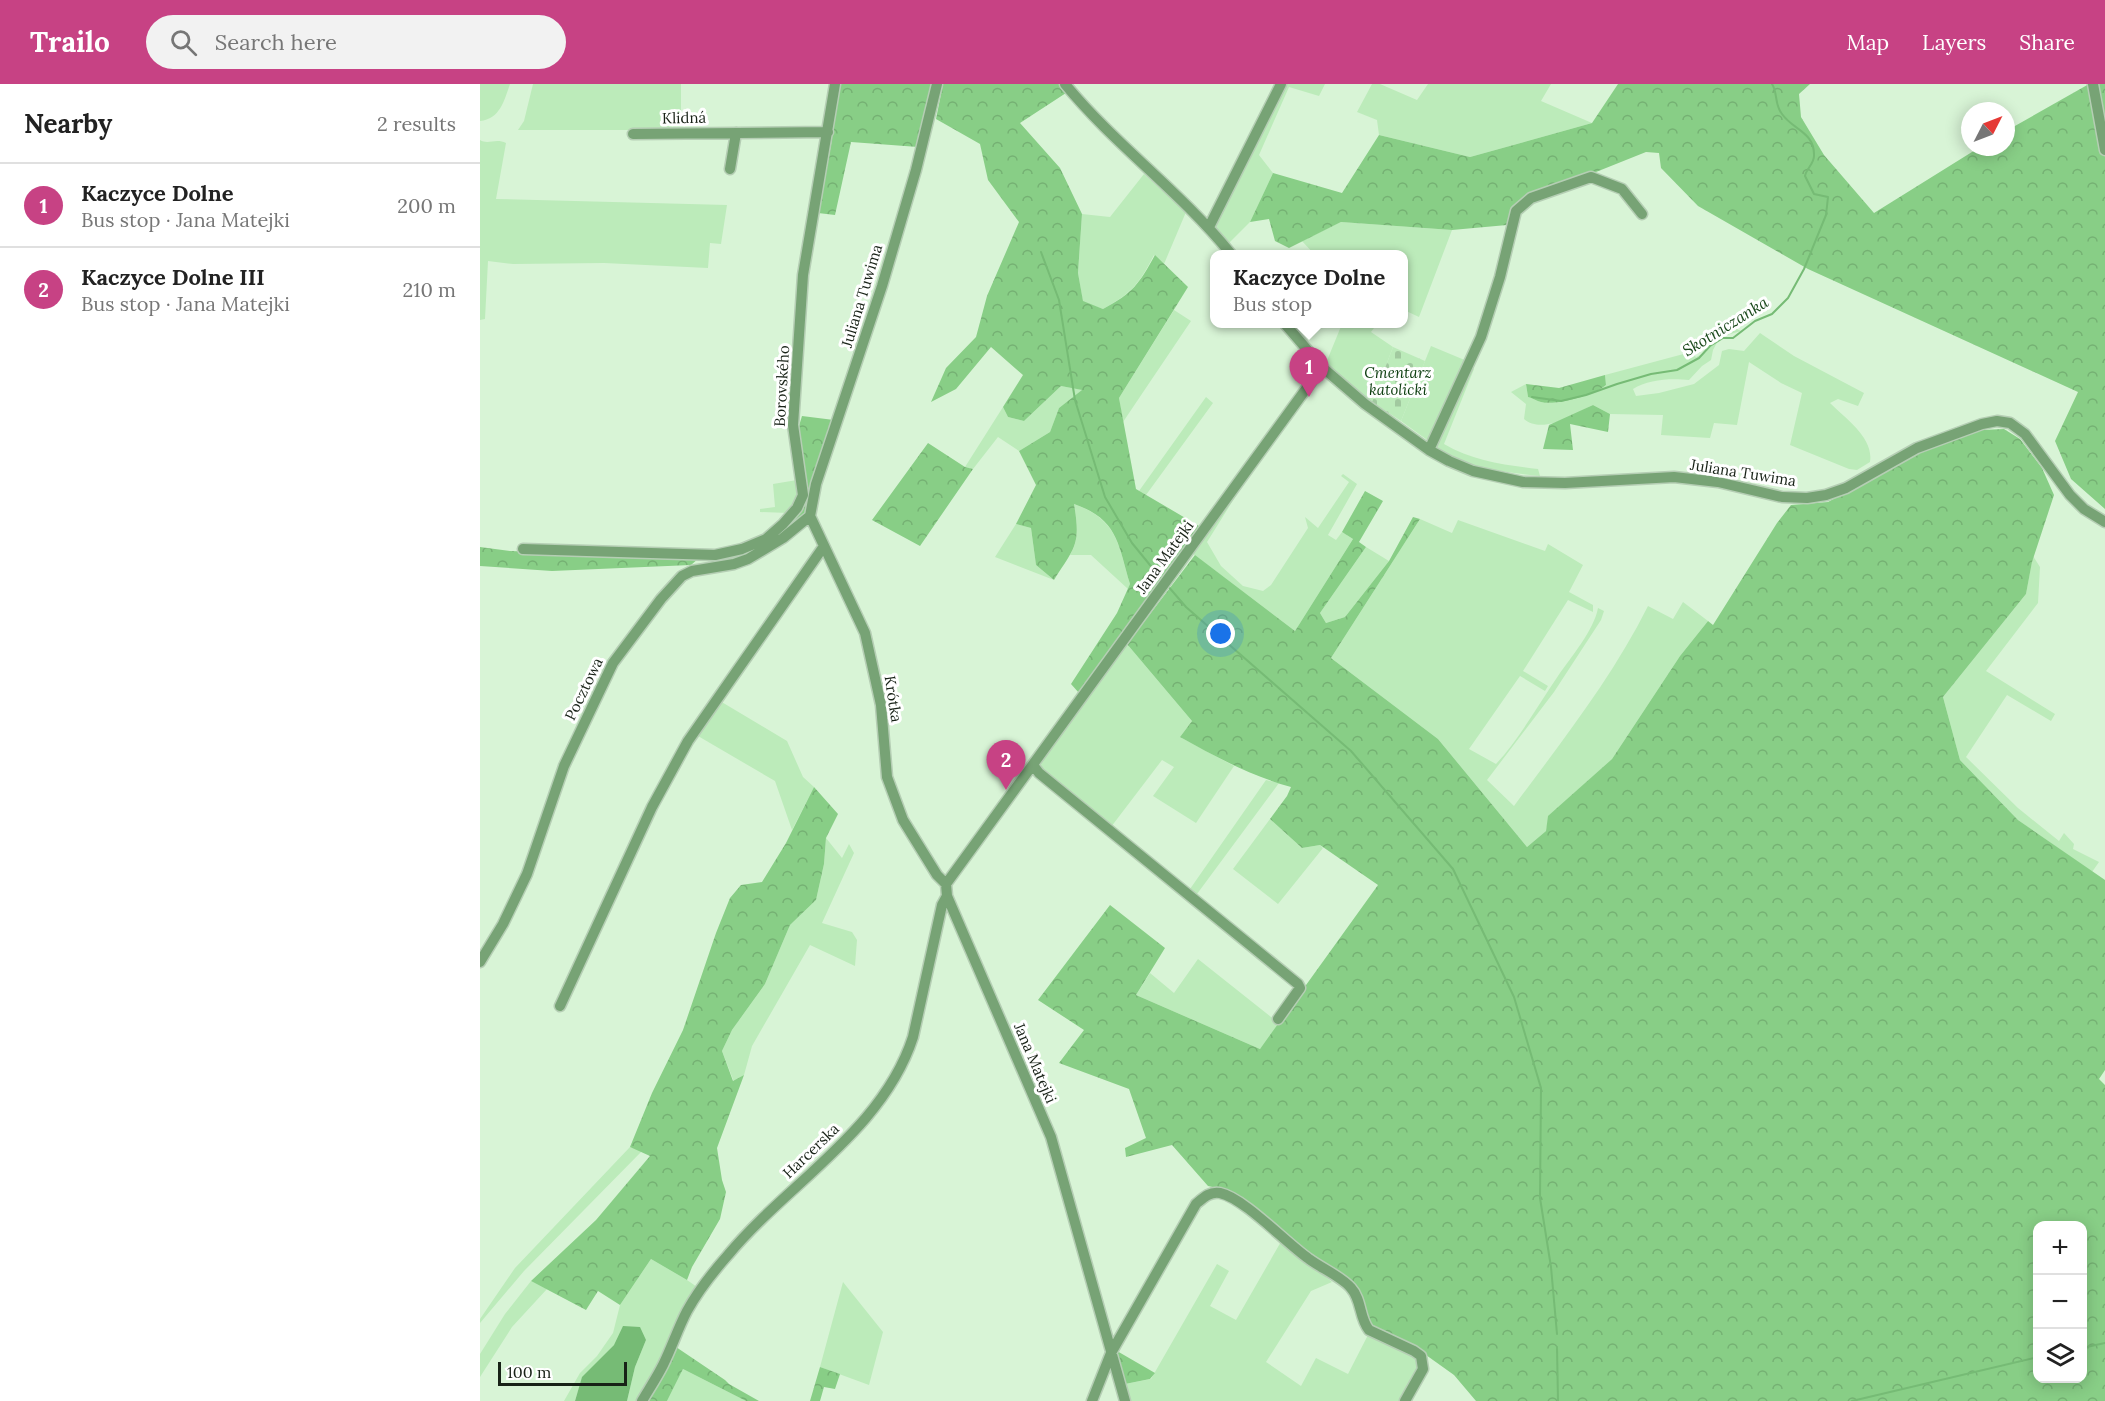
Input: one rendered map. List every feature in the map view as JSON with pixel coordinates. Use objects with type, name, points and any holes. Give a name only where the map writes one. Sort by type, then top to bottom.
[{"type":"street","name":"Borovského","points":[[523,549],[715,555],[742,549],[766,539],[797,508],[802,495],[794,425],[803,275],[835,84]]},
{"type":"street","name":"Juliana Tuwima","points":[[810,516],[816,484],[882,286],[916,170],[937,84]]},
{"type":"street","points":[[1065,84],[1092,115],[1209,227],[1227,250]]},
{"type":"street","points":[[1209,227],[1281,84]]},
{"type":"street","points":[[2094,84],[2105,150]]},
{"type":"street","name":"Klidná","points":[[633,134],[828,132]]},
{"type":"street","points":[[730,169],[736,133]]},
{"type":"street","points":[[1429,450],[1481,337],[1500,278],[1515,211],[1531,198],[1591,177],[1622,189],[1642,214]]},
{"type":"street","name":"Juliana Tuwima","points":[[1288,328],[1322,367],[1393,426],[1429,450],[1473,471],[1523,482],[1565,483],[1674,477],[1718,482],[1782,497],[1807,498],[1826,495],[1846,488],[1917,448],[1982,424],[1997,421],[2010,423],[2025,434],[2070,495],[2084,509],[2105,522]]},
{"type":"street","name":"Jana Matejki","points":[[1125,1401],[1050,1137],[947,896],[946,884],[1322,367]]},
{"type":"street","name":"Krótka","points":[[810,516],[865,633],[881,705],[887,777],[891,788],[903,820],[937,875],[946,884]]},
{"type":"street","name":"Pocztowa","points":[[480,962],[503,924],[527,874],[564,766],[613,663],[682,576],[693,571],[734,564],[748,559],[783,538],[810,516]]},
{"type":"street","points":[[560,1006],[652,807],[688,741],[824,546]]},
{"type":"street","points":[[1033,765],[1097,822],[1298,984],[1300,988],[1278,1019]]},
{"type":"street","name":"Harcerska","points":[[642,1401],[663,1365],[688,1309],[722,1263],[749,1231],[852,1133],[870,1113],[899,1071],[913,1037],[942,905],[947,896]]},
{"type":"street","points":[[1092,1401],[1111,1353],[1196,1204],[1206,1195],[1217,1192],[1233,1197],[1308,1259],[1351,1287],[1358,1299],[1365,1325],[1369,1330],[1421,1356],[1423,1369],[1405,1401]]},
{"type":"green space","points":[[480,84],[510,84],[497,113],[487,120],[480,121]]},
{"type":"green space","points":[[533,84],[681,84],[681,126],[678,129],[644,128],[640,130],[518,130],[524,121]]},
{"type":"green space","points":[[839,84],[934,84],[918,147],[851,142],[835,215],[818,213],[831,145]]},
{"type":"green space","points":[[943,84],[1060,84],[1066,93],[1020,123],[1060,168],[1082,214],[1078,273],[1083,301],[1103,309],[1113,303],[1134,287],[1155,255],[1188,287],[1119,398],[1136,489],[1199,526],[1139,613],[1079,693],[1071,684],[1117,613],[1130,584],[1119,545],[1108,525],[1100,517],[1074,504],[1077,529],[1074,545],[1054,580],[1036,565],[1031,528],[1016,524],[1036,485],[1019,451],[1050,432],[1059,408],[1082,390],[1061,386],[1024,421],[1008,417],[1003,407],[1023,375],[991,347],[956,389],[931,402],[946,368],[976,337],[987,296],[1019,222],[988,180],[980,144],[936,119]]},
{"type":"green space","points":[[1284,84],[1325,84],[1319,96],[1289,87],[1259,155],[1273,173],[1250,222],[1229,243],[1214,225]]},
{"type":"green space","points":[[1372,84],[1380,84],[1417,100],[1428,84],[1551,84],[1541,101],[1592,123],[1470,157],[1379,135],[1377,120],[1357,112]]},
{"type":"green space","points":[[1618,84],[1810,84],[1799,94],[1801,117],[1824,155],[1874,213],[1966,156],[2015,156],[2015,126],[2089,84],[2105,84],[2105,509],[2071,479],[2055,441],[2078,392],[1808,269],[1698,206],[1661,168],[1659,153],[1646,152],[1531,198],[1507,225],[1452,230],[1341,222],[1289,248],[1275,241],[1269,219],[1250,222],[1273,173],[1342,193],[1379,135],[1470,157],[1592,123]]},
{"type":"green space","points":[[480,140],[506,143],[496,199],[727,205],[721,244],[710,243],[708,268],[604,263],[513,264],[488,261],[485,319],[480,320]]},
{"type":"green space","points":[[1144,174],[1186,212],[1164,264],[1154,255],[1134,287],[1103,309],[1083,302],[1078,273],[1082,214],[1110,217]]},
{"type":"green space","points":[[1341,222],[1452,230],[1419,317],[1408,312],[1408,250],[1310,250],[1302,241]]},
{"type":"green space","points":[[1174,310],[1191,321],[1123,422],[1119,398]]},
{"type":"green space","points":[[1720,321],[1741,331],[1720,337],[1711,360],[1689,380],[1668,379],[1646,383],[1633,389],[1636,396],[1694,384],[1719,365],[1722,351],[1729,349],[1744,351],[1760,333],[1794,356],[1864,393],[1858,406],[1838,399],[1830,403],[1851,422],[1863,437],[1868,445],[1870,462],[1857,470],[1849,469],[1790,445],[1802,393],[1781,383],[1749,362],[1737,425],[1714,423],[1710,438],[1661,435],[1663,415],[1610,414],[1593,405],[1568,418],[1540,425],[1524,419],[1526,404],[1511,392],[1526,384],[1528,397],[1548,403],[1585,396],[1606,385],[1605,375],[1691,352],[1696,357],[1706,352],[1712,334]]},
{"type":"green space","points":[[1340,328],[1374,328],[1371,332],[1393,347],[1372,402],[1326,363]]},
{"type":"green space","points":[[1431,346],[1467,361],[1430,442],[1401,421]]},
{"type":"green space","name":"Cmentarz katolicki","points":[[1393,347],[1425,361],[1401,421],[1372,402]]},
{"type":"green space","points":[[1471,367],[1474,369],[1444,444],[1466,455],[1501,464],[1538,469],[1540,476],[1474,465],[1437,450],[1435,445]]},
{"type":"green space","points":[[1605,375],[1606,385],[1601,389],[1575,399],[1548,403],[1528,397],[1526,384],[1559,388]]},
{"type":"green space","points":[[1061,386],[1083,390],[1059,408],[1050,432],[1019,451],[998,437],[973,469],[965,467],[1003,407],[1008,417],[1024,421]]},
{"type":"green space","points":[[1206,397],[1213,403],[1146,495],[1139,491]]},
{"type":"green space","points":[[1593,405],[1610,414],[1608,432],[1570,424],[1573,450],[1543,449],[1549,425]]},
{"type":"green space","points":[[802,416],[834,420],[804,516],[784,534],[748,556],[709,564],[714,559],[761,545],[806,493],[799,426]]},
{"type":"green space","points":[[2004,429],[2020,439],[2042,468],[2054,495],[2032,562],[2026,594],[1943,697],[1960,760],[2018,820],[2105,880],[2105,1070],[2099,1079],[2105,1085],[2105,1401],[1476,1401],[1454,1375],[1426,1355],[1371,1328],[1353,1285],[1311,1256],[1231,1191],[1208,1186],[1172,1145],[1126,1157],[1125,1148],[1146,1138],[1129,1089],[1059,1063],[1084,1030],[1038,1000],[1110,905],[1165,948],[1136,995],[1260,1049],[1378,885],[1320,845],[1302,848],[1270,819],[1291,787],[1248,772],[1180,737],[1192,721],[1127,644],[1195,555],[1295,631],[1353,539],[1342,532],[1365,491],[1383,501],[1359,542],[1366,547],[1320,613],[1326,623],[1345,617],[1389,561],[1413,517],[1420,519],[1331,658],[1438,739],[1527,847],[1546,831],[1548,816],[1612,759],[1680,656],[1708,621],[1713,625],[1777,523],[1791,505],[1828,502],[1936,445],[1982,430]]},
{"type":"green space","points":[[928,443],[965,467],[973,469],[920,546],[872,520]]},
{"type":"green space","points":[[1343,474],[1357,484],[1328,535],[1336,540],[1342,532],[1353,539],[1295,631],[1192,553],[1249,475],[1207,542],[1221,566],[1243,586],[1263,591],[1271,585],[1308,528],[1305,517],[1318,528],[1349,482],[1341,476]]},
{"type":"green space","points":[[797,480],[799,501],[789,513],[760,512],[760,509],[775,507],[773,484]]},
{"type":"green space","points":[[1074,504],[1089,510],[1100,518],[1114,535],[1130,584],[1128,589],[1091,555],[1070,555],[1077,524]]},
{"type":"green space","points":[[1420,519],[1452,533],[1458,520],[1545,551],[1548,544],[1583,565],[1569,592],[1593,605],[1593,612],[1568,600],[1523,671],[1548,686],[1545,691],[1520,676],[1469,749],[1496,764],[1521,732],[1581,643],[1592,625],[1598,608],[1604,611],[1601,620],[1554,692],[1487,780],[1514,806],[1602,684],[1648,606],[1673,619],[1683,602],[1708,621],[1680,656],[1612,759],[1549,816],[1546,831],[1527,847],[1438,739],[1331,658]]},
{"type":"green space","points":[[1016,524],[1031,528],[1036,565],[1054,580],[995,557]]},
{"type":"green space","points":[[480,547],[510,551],[699,558],[691,565],[552,571],[480,566]]},
{"type":"green space","points":[[1366,547],[1389,561],[1345,617],[1326,623],[1320,613]]},
{"type":"green space","points":[[2033,556],[2040,567],[2038,603],[1986,671],[2055,714],[2051,721],[2007,695],[1966,757],[2018,808],[2059,841],[2064,833],[2074,844],[2073,849],[2099,862],[2092,872],[2018,820],[1960,760],[1943,697],[2026,594]]},
{"type":"green space","points":[[1127,644],[1192,721],[1180,737],[1234,766],[1196,823],[1153,796],[1174,767],[1162,760],[1111,827],[1043,770],[1040,764]]},
{"type":"green space","points":[[720,701],[787,741],[803,777],[814,787],[792,830],[775,781],[698,736]]},
{"type":"green space","points":[[1266,780],[1279,783],[1197,894],[1190,889]]},
{"type":"green space","points":[[814,787],[838,814],[826,838],[824,864],[816,900],[790,925],[765,984],[732,1030],[722,1051],[733,1081],[744,1075],[717,1148],[726,1192],[720,1219],[687,1280],[651,1259],[620,1305],[598,1291],[586,1310],[531,1281],[596,1220],[650,1156],[630,1147],[652,1093],[683,1030],[730,898],[741,885],[762,882],[786,843]]},
{"type":"green space","points":[[1270,819],[1302,848],[1320,845],[1323,848],[1278,904],[1233,869]]},
{"type":"green space","points":[[826,838],[842,858],[849,844],[854,853],[822,923],[852,932],[857,940],[855,966],[810,945],[752,1046],[744,1075],[734,1082],[722,1051],[732,1030],[765,984],[790,925],[816,900],[824,864]]},
{"type":"green space","points":[[1198,959],[1280,1024],[1260,1049],[1136,995],[1150,973],[1174,993]]},
{"type":"green space","points":[[630,1147],[642,1151],[524,1271],[480,1323],[480,1319],[515,1268]]},
{"type":"green space","points":[[1282,1240],[1332,1282],[1311,1291],[1266,1362],[1301,1386],[1316,1358],[1348,1374],[1369,1333],[1415,1356],[1421,1363],[1402,1401],[1130,1401],[1125,1384],[1151,1379],[1217,1264],[1229,1271],[1210,1306],[1236,1320]]},
{"type":"green space","points":[[651,1259],[697,1287],[638,1401],[627,1401],[635,1367],[646,1340],[614,1345],[582,1378],[575,1401],[564,1401],[580,1373],[597,1356],[613,1333],[620,1305]]},
{"type":"green space","points":[[531,1281],[547,1289],[512,1327],[480,1377],[480,1354],[505,1314]]},
{"type":"green space","points":[[843,1282],[883,1332],[869,1385],[820,1367]]},
{"type":"green space","points":[[676,1347],[729,1384],[759,1401],[746,1401],[683,1369],[667,1401],[647,1401]]},
{"type":"green space","points":[[1117,1351],[1155,1373],[1150,1379],[1125,1384]]},
{"type":"green space","points":[[820,1367],[840,1374],[835,1389],[824,1387],[820,1401],[810,1401]]},
{"type":"green space","points":[[683,1369],[746,1401],[667,1401]]},
{"type":"shaded area","points":[[623,1326],[640,1327],[646,1340],[635,1367],[627,1401],[575,1401],[582,1377],[614,1345]]},
{"type":"waterway","name":"Skotniczanka","points":[[1532,397],[1561,401],[1651,374],[1677,370],[1699,358],[1710,346],[1723,338],[1733,338],[1755,321],[1772,314],[1788,298],[1804,269],[1826,215],[1828,197],[1814,194],[1805,176],[1814,159],[1811,142],[1780,110],[1772,84]]},
{"type":"waterway","points":[[1041,252],[1059,300],[1075,400],[1105,497],[1132,543],[1163,581]]},
{"type":"waterway","points":[[1167,585],[1186,607],[1351,751],[1453,869],[1514,997],[1541,1088],[1540,1198],[1551,1267],[1557,1334]]},
{"type":"waterway","points":[[2087,1347],[2105,1343]]},
{"type":"waterway","points":[[1557,1347],[1558,1401]]},
{"type":"waterway","points":[[1852,1401],[2033,1358]]},
{"type":"place","name":"Kaczyce Dolne","points":[[1309,397]]},
{"type":"place","name":"Kaczyce Dolne III","points":[[1006,790]]}]
